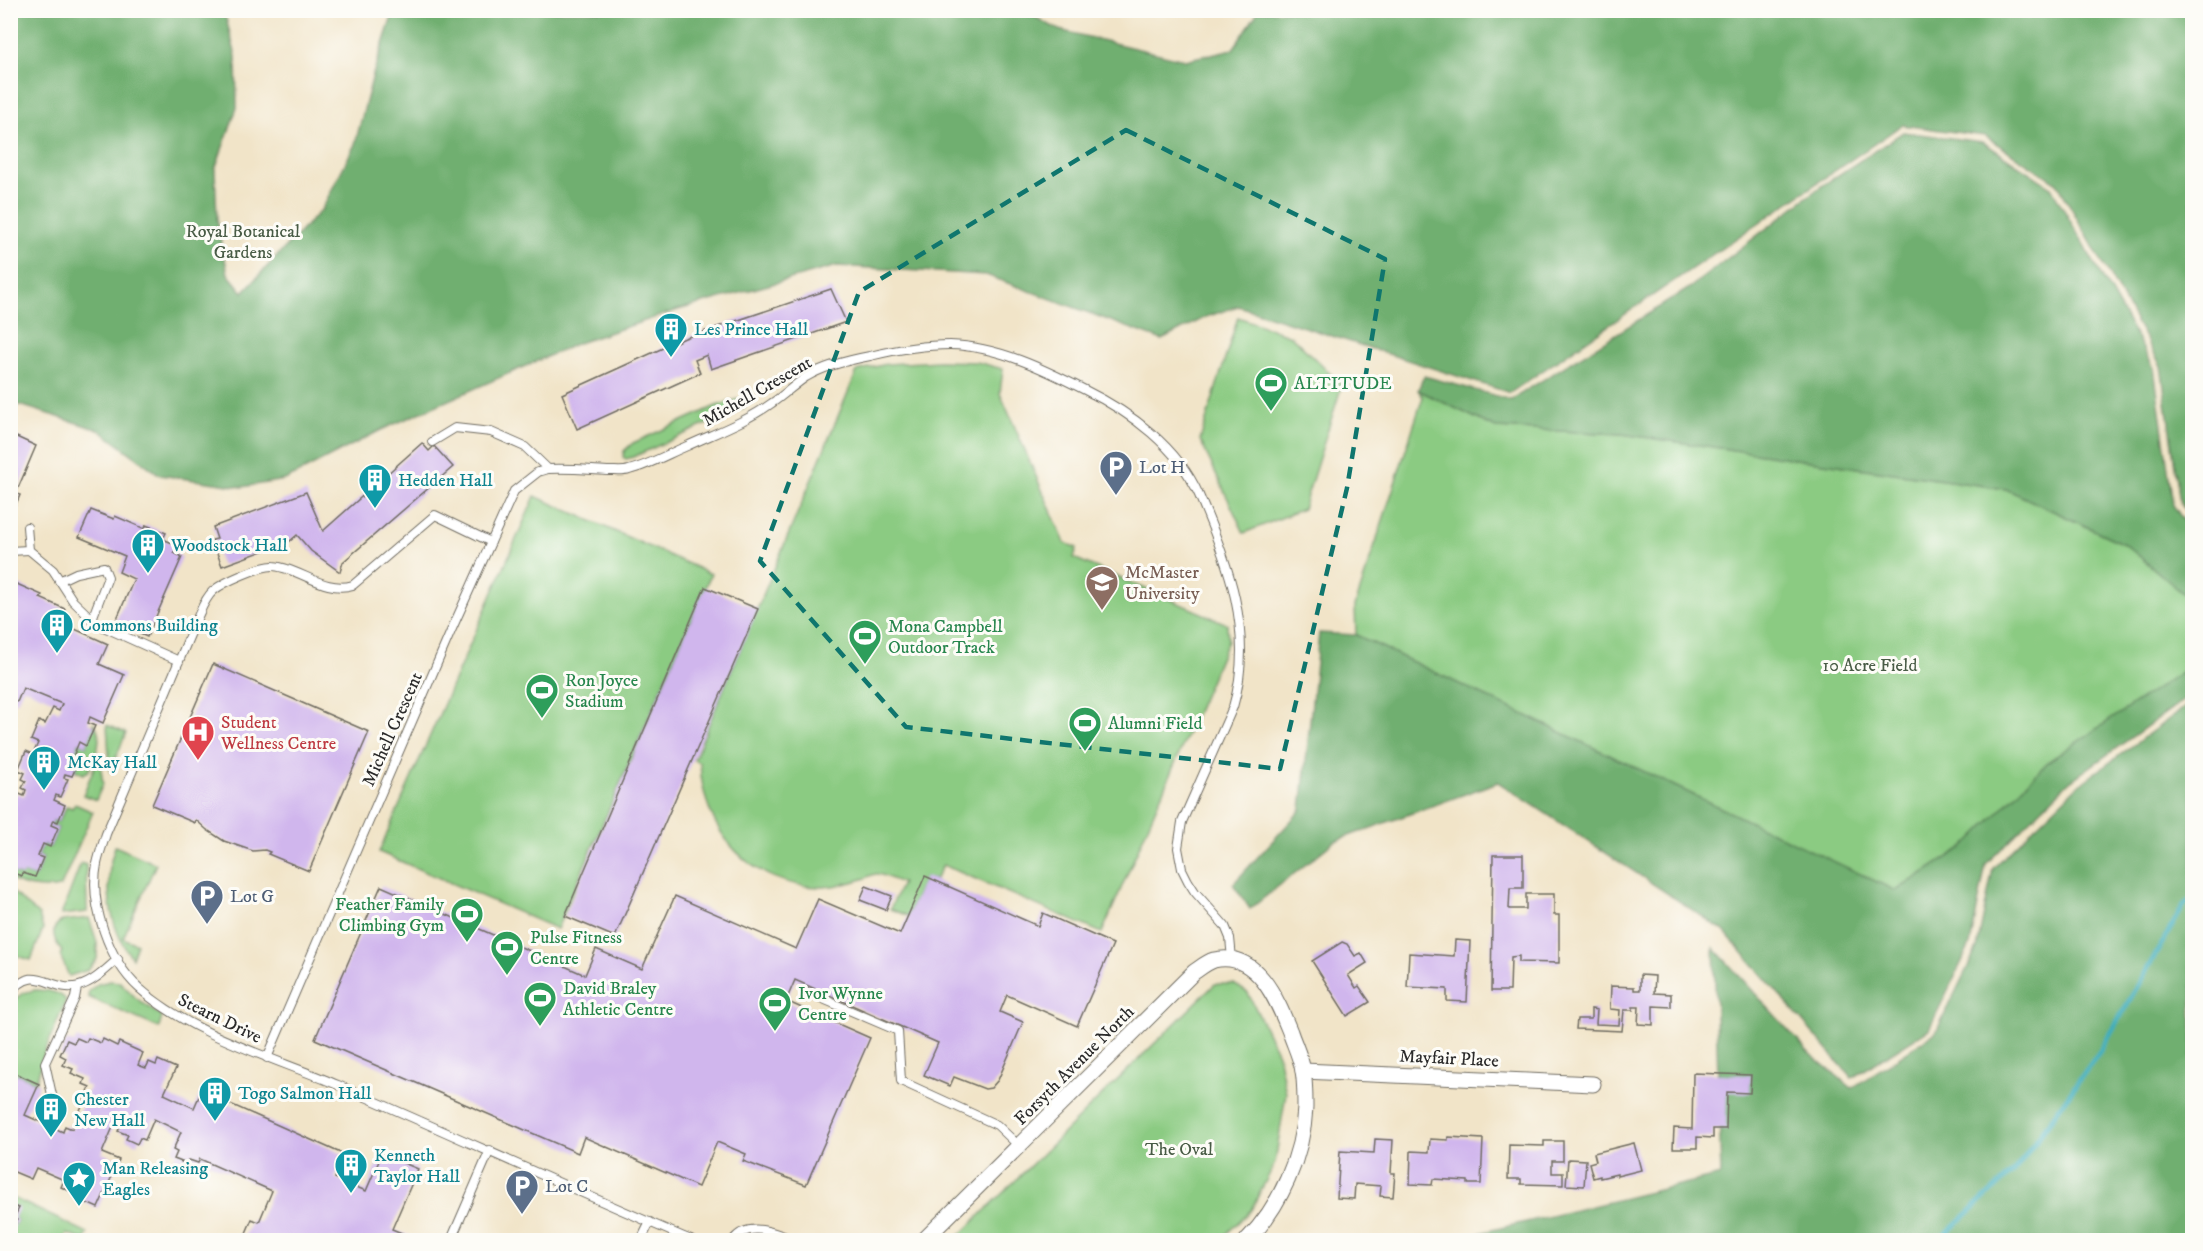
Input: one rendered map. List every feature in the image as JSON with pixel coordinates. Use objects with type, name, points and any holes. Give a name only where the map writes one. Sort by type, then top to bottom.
[{"type":"street","points":[[1232,959],[1250,967],[1264,980],[1278,1003],[1303,1071],[1305,1109],[1299,1146],[1286,1185],[1268,1215],[1247,1240]]},
{"type":"street","name":"Forsyth Avenue North","points":[[924,1240],[1194,972],[1212,960],[1232,959]]},
{"type":"street","name":"Mayfair Place","points":[[1303,1071],[1593,1084]]},
{"type":"lane","name":"Michell Crescent","points":[[267,1058],[514,491],[538,472],[548,469],[628,471],[723,430],[767,406],[808,375],[887,352],[924,346],[950,345],[977,348],[1059,376],[1100,397],[1130,417],[1176,457],[1194,484],[1229,571],[1241,631],[1241,672],[1233,707],[1182,822],[1178,848],[1182,869],[1188,881],[1225,926],[1230,938],[1232,959]]},
{"type":"lane","points":[[432,442],[455,428],[491,432],[525,447],[548,469]]},
{"type":"lane","name":"Stearn Drive","points":[[491,542],[435,515],[353,585],[343,588],[332,587],[272,566],[255,571],[214,591],[206,600],[106,834],[97,864],[95,891],[99,914],[106,937],[124,972],[139,988],[176,1015],[267,1058],[305,1071],[490,1150],[691,1240]]},
{"type":"lane","points":[[27,527],[28,550]]},
{"type":"lane","points":[[10,550],[28,550],[52,570],[73,601],[97,624],[179,661]]},
{"type":"lane","points":[[60,581],[76,573],[104,567],[108,577],[92,619]]},
{"type":"lane","points":[[10,994],[24,980],[31,978],[61,986],[78,987],[93,979],[118,959]]},
{"type":"lane","points":[[54,1104],[45,1063],[78,987]]},
{"type":"lane","points":[[808,993],[898,1031],[901,1081],[997,1125],[1020,1147]]},
{"type":"lane","points":[[451,1240],[490,1150]]},
{"type":"lane","points":[[641,1240],[650,1222]]},
{"type":"lane","points":[[733,1240],[744,1232],[757,1229],[794,1240]]},
{"type":"highlighted area","points":[[1126,130],[1385,259],[1347,488],[1280,769],[906,727],[760,561],[859,292]]},
{"type":"green space","name":"Royal Botanical Gardens","points":[[11,10],[224,11],[236,56],[237,108],[215,169],[217,219],[228,274],[243,292],[322,209],[355,144],[374,71],[394,11],[1024,11],[1059,30],[1185,60],[1233,49],[1257,11],[2192,11],[2192,520],[2180,503],[2161,366],[2057,183],[1985,136],[1902,125],[1510,393],[1238,306],[1206,317],[1162,340],[986,275],[837,266],[678,310],[578,343],[381,430],[285,480],[242,487],[160,475],[99,430],[20,405],[11,406]]},
{"type":"green space","points":[[1903,132],[1983,142],[2051,187],[2154,368],[2173,505],[2192,533],[2192,601],[2126,545],[2006,489],[1622,434],[1496,428],[1418,390],[1424,376],[1511,400],[1688,289],[1820,187]]},
{"type":"green space","name":"ALTITUDE","points":[[1238,317],[1291,336],[1342,385],[1303,509],[1244,533],[1200,440]]},
{"type":"green space","points":[[939,361],[977,362],[1003,369],[1000,393],[1065,543],[1077,548],[1074,558],[1227,624],[1228,640],[1102,933],[943,865],[935,880],[925,877],[908,916],[890,909],[902,883],[882,875],[874,874],[848,883],[823,887],[797,885],[774,877],[753,866],[721,833],[710,811],[703,788],[700,763],[694,760],[857,371],[887,364]]},
{"type":"green space","name":"10 Acre Field","points":[[1418,390],[1496,428],[1622,434],[2006,489],[2126,545],[2192,601],[2192,665],[2049,761],[1964,847],[1896,891],[1356,635],[1355,606],[1423,397]]},
{"type":"green space","points":[[738,399],[745,402],[745,407],[633,457],[626,459],[623,457],[624,451],[633,443],[716,406]]},
{"type":"green space","name":"Ron Joyce Stadium","points":[[535,496],[711,574],[557,929],[379,852]]},
{"type":"green space","points":[[1319,633],[1356,635],[1896,891],[1964,847],[2049,761],[2192,665],[2192,694],[2069,782],[1986,864],[1970,945],[1929,1029],[1852,1078],[1723,930],[1498,782],[1335,841],[1250,909],[1233,884],[1301,810]]},
{"type":"green space","points":[[2192,702],[2192,1240],[1476,1240],[1480,1233],[1721,1175],[1714,948],[1810,1054],[1852,1088],[1936,1032],[1977,948],[1993,868],[2075,788]]},
{"type":"green space","points":[[94,723],[99,735],[98,748],[88,772],[84,774],[75,770],[81,757],[74,754],[79,742],[86,746]]},
{"type":"green space","points":[[107,725],[126,733],[110,772]]},
{"type":"green space","points":[[99,755],[103,784],[96,800],[83,795]]},
{"type":"green space","points":[[75,804],[93,812],[61,886],[36,888],[12,880],[11,872],[21,876],[23,873],[35,877],[43,858],[38,856],[43,844],[50,847],[58,828],[51,825],[53,820],[58,822],[67,806],[72,808]]},
{"type":"green space","points":[[115,846],[156,864],[123,938],[137,944],[132,958],[118,932],[110,903],[109,874]]},
{"type":"green space","points":[[81,863],[86,865],[87,912],[61,915]]},
{"type":"green space","points":[[10,890],[39,915],[43,929],[31,960],[11,954]]},
{"type":"green space","points":[[89,918],[97,942],[97,959],[88,970],[69,976],[60,955],[62,952],[54,936],[55,928],[62,921]]},
{"type":"green space","points":[[110,981],[120,982],[136,998],[162,1017],[159,1028],[88,997],[89,991],[98,984]]},
{"type":"green space","name":"The Oval","points":[[1215,984],[1234,984],[1248,993],[1278,1054],[1286,1093],[1275,1163],[1251,1210],[1220,1240],[955,1240]]},
{"type":"green space","points":[[35,990],[52,992],[66,1000],[44,1054],[36,1082],[10,1071],[11,1039],[15,1029],[12,1028],[11,1002],[23,993]]},
{"type":"green space","points":[[11,1197],[88,1233],[84,1240],[67,1234],[64,1240],[11,1240],[18,1208],[11,1205]]},
{"type":"building","name":"Les Prince Hall","points":[[831,289],[846,322],[711,369],[707,355],[695,360],[700,373],[577,429],[562,394],[685,338]]},
{"type":"building","points":[[10,434],[36,446],[16,493],[20,495],[10,518]]},
{"type":"building","name":"Hedden Hall","points":[[422,443],[429,451],[434,446],[453,467],[343,562],[340,572],[311,551],[297,535],[290,541],[222,566],[212,540],[217,539],[213,527],[306,492],[323,531]]},
{"type":"building","name":"Woodstock Hall","points":[[91,510],[114,519],[115,516],[145,529],[146,525],[166,533],[163,539],[177,545],[174,553],[182,557],[147,637],[115,623],[134,579],[119,572],[125,556],[79,537]]},
{"type":"building","points":[[10,581],[42,595],[40,598],[65,609],[59,622],[108,644],[99,664],[124,675],[103,723],[90,717],[88,723],[95,726],[86,746],[79,742],[74,754],[81,757],[72,776],[65,774],[64,778],[68,779],[60,797],[56,795],[54,800],[65,805],[58,822],[53,820],[51,825],[58,828],[50,847],[43,844],[38,856],[43,858],[35,877],[10,872],[10,826],[16,814],[10,811],[10,808],[17,793],[24,796],[26,790],[22,788],[26,781],[22,779],[25,773],[18,770],[26,751],[33,754],[38,743],[31,740],[39,721],[45,724],[53,708],[59,711],[62,704],[23,688],[17,702],[10,699]]},
{"type":"building","points":[[705,587],[758,609],[615,937],[565,916]]},
{"type":"building","points":[[213,664],[369,732],[309,871],[268,854],[270,852],[265,850],[253,851],[224,841],[196,820],[195,823],[152,805]]},
{"type":"building","points":[[1493,855],[1523,855],[1523,888],[1510,888],[1509,909],[1526,909],[1526,894],[1554,894],[1554,915],[1559,915],[1559,963],[1519,962],[1519,956],[1511,957],[1510,991],[1491,991]]},
{"type":"building","points":[[925,876],[1038,926],[1043,913],[1113,944],[1077,1026],[1007,995],[1000,1012],[1023,1022],[998,1080],[991,1088],[985,1089],[954,1077],[950,1086],[924,1075],[938,1043],[795,980],[786,1001],[870,1038],[806,1185],[743,1161],[746,1154],[717,1142],[698,1187],[584,1137],[578,1153],[315,1039],[381,886],[585,975],[596,949],[642,969],[675,896],[796,949],[818,899],[900,934]]},
{"type":"building","points":[[866,886],[892,896],[886,910],[860,900]]},
{"type":"building","points":[[1455,940],[1470,941],[1467,1002],[1447,1001],[1447,989],[1407,987],[1409,953],[1454,956]]},
{"type":"building","points":[[1342,942],[1347,944],[1355,956],[1361,953],[1367,963],[1348,975],[1356,988],[1359,986],[1370,1002],[1347,1016],[1312,961]]},
{"type":"building","points":[[1640,975],[1655,976],[1654,993],[1671,994],[1671,1007],[1653,1006],[1653,1025],[1638,1024],[1639,1007],[1633,1007],[1633,1010],[1624,1010],[1622,1031],[1576,1029],[1577,1019],[1591,1019],[1591,1009],[1597,1010],[1596,1024],[1619,1025],[1620,1010],[1610,1009],[1611,986],[1634,987],[1634,990],[1640,990]]},
{"type":"building","points":[[77,1038],[86,1042],[88,1038],[101,1043],[103,1039],[117,1046],[119,1042],[143,1053],[138,1065],[146,1068],[149,1062],[156,1065],[158,1060],[176,1068],[164,1094],[194,1108],[204,1085],[208,1087],[210,1083],[220,1088],[219,1091],[231,1097],[228,1103],[345,1155],[335,1178],[366,1191],[382,1154],[418,1169],[392,1229],[419,1240],[243,1240],[252,1219],[259,1222],[272,1191],[200,1159],[198,1163],[189,1160],[187,1164],[174,1159],[177,1152],[173,1150],[181,1132],[154,1119],[145,1140],[140,1138],[137,1144],[126,1139],[128,1135],[118,1131],[122,1123],[116,1120],[102,1153],[119,1160],[98,1208],[75,1198],[77,1194],[61,1187],[64,1180],[36,1168],[31,1179],[12,1171],[10,1175],[10,1071],[39,1084],[25,1115],[63,1132],[65,1126],[72,1129],[90,1087],[83,1084],[85,1079],[71,1073],[73,1069],[63,1065],[66,1058],[60,1055],[67,1040],[74,1043]]},
{"type":"building","points":[[1693,1073],[1751,1075],[1750,1093],[1727,1092],[1726,1129],[1713,1129],[1713,1138],[1697,1137],[1697,1148],[1673,1148],[1674,1128],[1692,1129]]},
{"type":"building","points":[[1448,1137],[1483,1139],[1481,1184],[1433,1179],[1432,1185],[1410,1184],[1411,1151],[1429,1152],[1430,1139],[1448,1140]]},
{"type":"building","points":[[1375,1139],[1393,1140],[1391,1173],[1395,1173],[1393,1197],[1380,1196],[1381,1186],[1355,1184],[1354,1199],[1337,1198],[1340,1151],[1374,1153]]},
{"type":"building","points":[[1544,1141],[1563,1141],[1563,1161],[1552,1161],[1552,1173],[1563,1173],[1563,1185],[1521,1184],[1521,1179],[1508,1179],[1509,1145],[1544,1146]]},
{"type":"building","points":[[1634,1143],[1641,1170],[1617,1176],[1617,1174],[1593,1178],[1589,1163],[1596,1161],[1594,1153]]},
{"type":"building","points":[[1568,1159],[1586,1160],[1584,1186],[1566,1185]]},
{"type":"building","points":[[10,1205],[19,1208],[10,1236]]},
{"type":"waterway","points":[[1939,1240],[2015,1170],[2102,1048],[2184,905],[2192,899]]},
{"type":"place","name":"Les Prince Hall","points":[[671,358]]},
{"type":"place","name":"ALTITUDE","points":[[1271,412]]},
{"type":"place","name":"Lot H","points":[[1116,496]]},
{"type":"place","name":"Hedden Hall","points":[[375,509]]},
{"type":"place","name":"Woodstock Hall","points":[[148,574]]},
{"type":"place","name":"McMaster University","points":[[1102,611]]},
{"type":"place","name":"Commons Building","points":[[57,654]]},
{"type":"place","name":"Mona Campbell Outdoor Track","points":[[865,665]]},
{"type":"place","name":"Ron Joyce Stadium","points":[[542,719]]},
{"type":"place","name":"Alumni Field","points":[[1085,752]]},
{"type":"place","name":"Student Wellness Centre","points":[[198,761]]},
{"type":"place","name":"McKay Hall","points":[[44,791]]},
{"type":"place","name":"Lot G","points":[[207,925]]},
{"type":"place","name":"Feather Family Climbing Gym","points":[[467,943]]},
{"type":"place","name":"Pulse Fitness Centre","points":[[507,976]]},
{"type":"place","name":"David Braley Athletic Centre","points":[[540,1027]]},
{"type":"place","name":"Ivor Wynne Centre","points":[[775,1032]]},
{"type":"place","name":"Togo Salmon Hall","points":[[215,1122]]},
{"type":"place","name":"Chester New Hall","points":[[51,1138]]},
{"type":"place","name":"Kenneth Taylor Hall","points":[[351,1194]]},
{"type":"place","name":"Man Releasing Eagles","points":[[79,1207]]},
{"type":"place","name":"Lot C","points":[[522,1215]]}]
